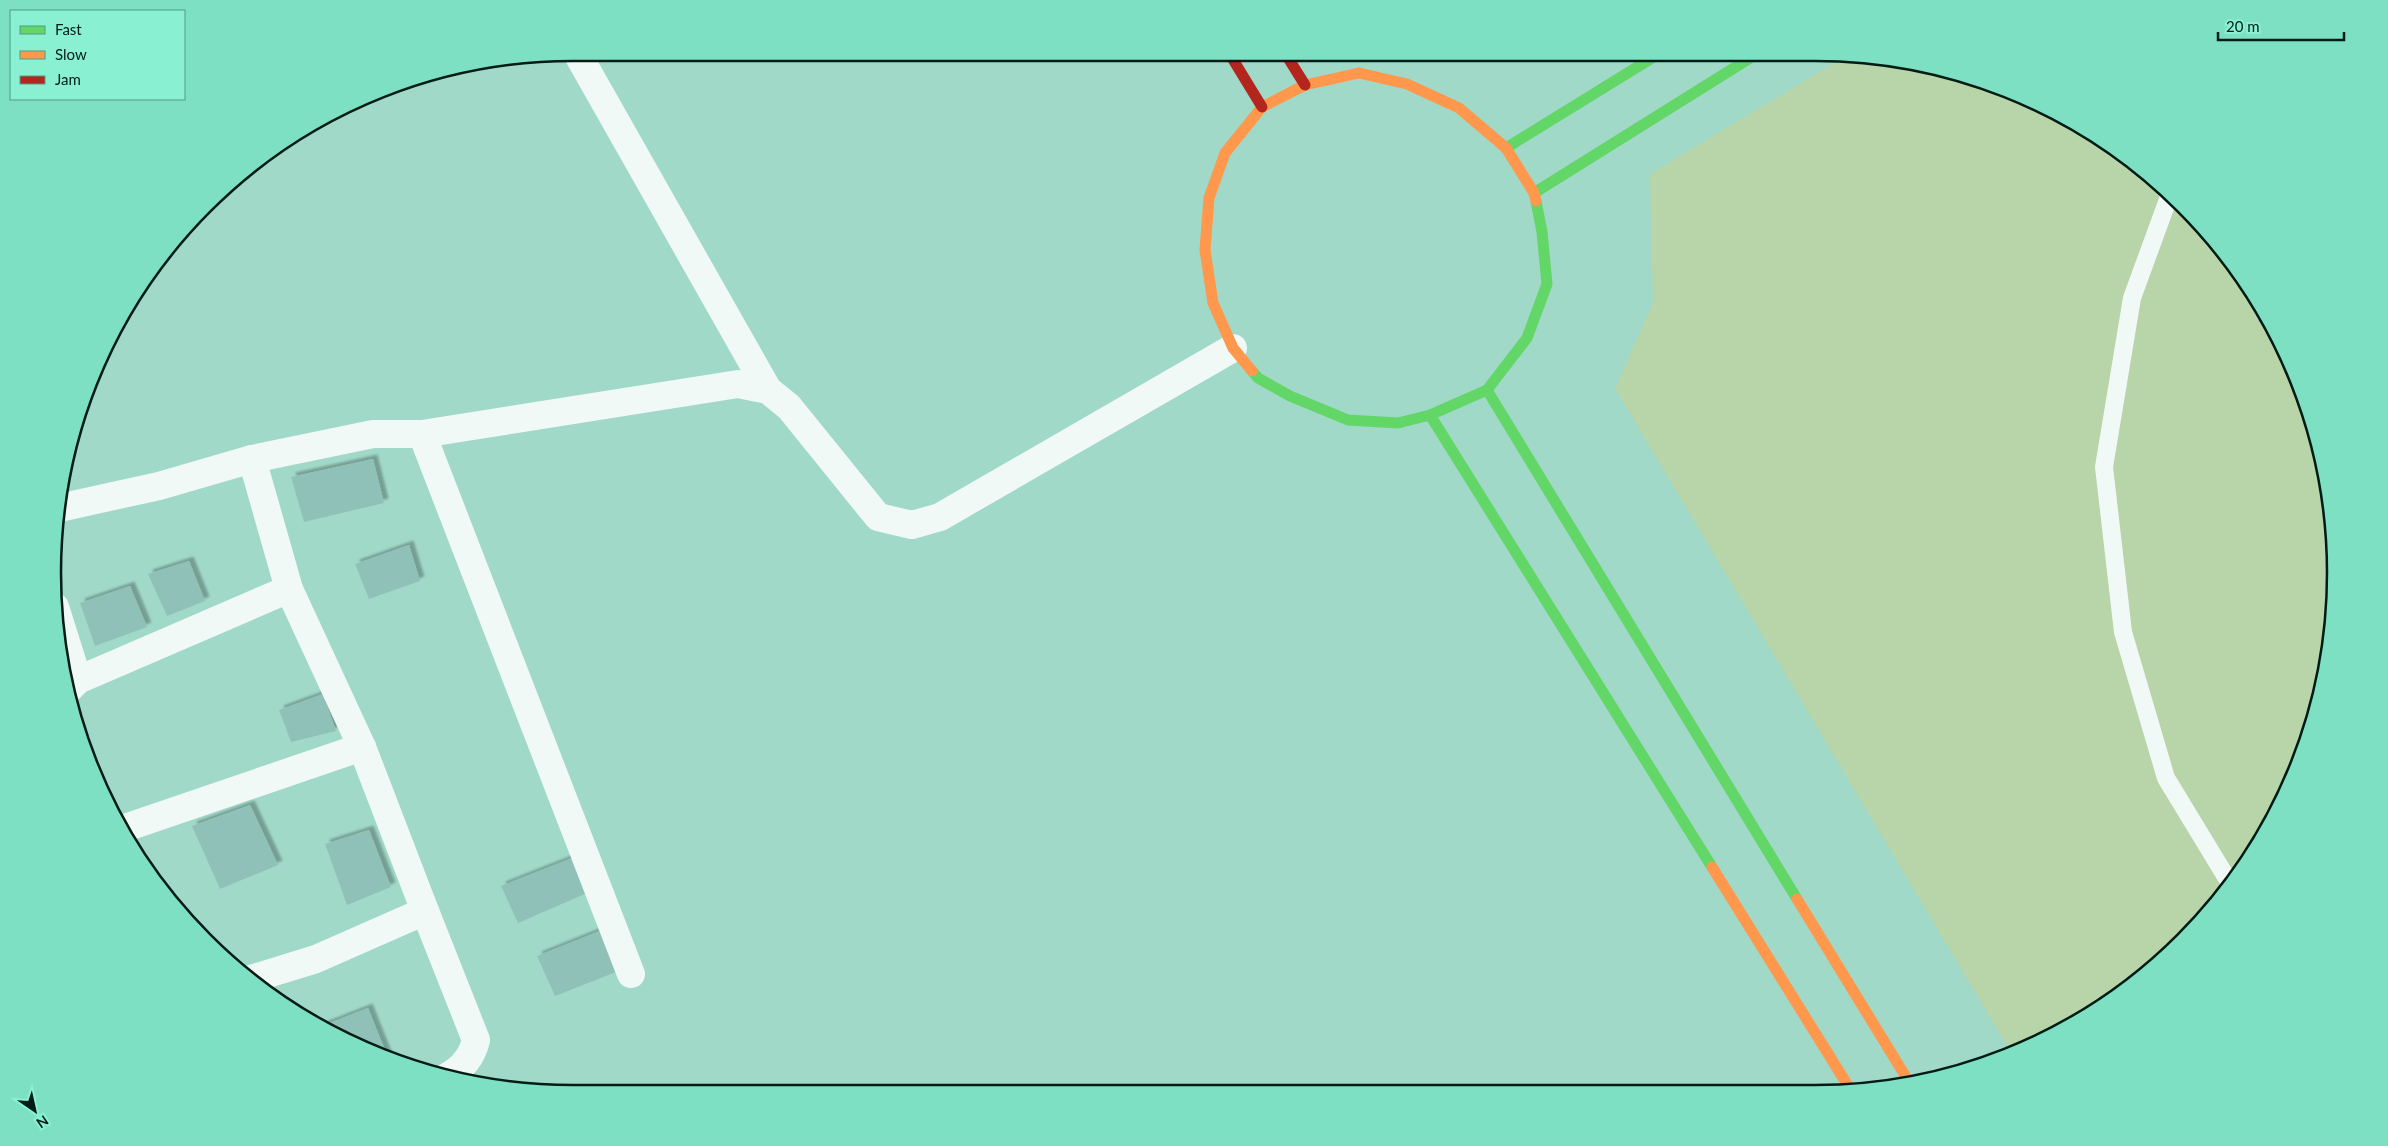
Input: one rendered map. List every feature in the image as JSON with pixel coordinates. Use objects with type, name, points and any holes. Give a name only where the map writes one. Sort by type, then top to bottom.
[{"type":"street","points":[[582,61],[768,390],[788,407],[878,517],[912,525],[940,517],[1232,348]]},
{"type":"street","points":[[1234,61],[1262,107]]},
{"type":"street","points":[[1290,61],[1305,85]]},
{"type":"street","points":[[1506,148],[1646,61]]},
{"type":"street","points":[[1534,193],[1744,61]]},
{"type":"street","points":[[1359,73],[1407,84],[1459,108],[1506,148],[1534,193],[1542,232],[1547,284],[1527,338],[1487,390],[1430,415],[1398,423],[1348,420],[1290,396],[1258,378],[1232,348],[1213,303],[1205,250],[1209,198],[1225,153],[1262,107],[1305,85],[1359,73]]},
{"type":"street","points":[[66,506],[158,486],[252,459],[373,434],[422,434],[738,384],[768,390]]},
{"type":"street","points":[[1487,390],[1906,1076]]},
{"type":"street","points":[[1430,415],[1847,1084]]},
{"type":"street","points":[[422,434],[631,974]]},
{"type":"street","points":[[252,459],[290,589],[362,748],[476,1040],[473,1051],[466,1063],[455,1071]]},
{"type":"street","points":[[74,685],[290,589]]},
{"type":"street","points":[[129,827],[362,748]]},
{"type":"street","points":[[258,977],[316,959],[425,911]]},
{"type":"lane","points":[[2167,202],[2132,298],[2104,467],[2123,632],[2166,778],[2226,877]]},
{"type":"green space","points":[[1837,62],[1915,71],[1979,88],[2041,114],[2099,147],[2127,167],[2177,211],[2221,261],[2241,289],[2258,317],[2288,377],[2300,409],[2317,473],[2326,540],[2327,573],[2326,606],[2317,673],[2300,737],[2288,769],[2258,829],[2241,857],[2221,885],[2177,935],[2127,979],[2099,999],[2071,1016],[2011,1046],[2008,1047],[1615,388],[1653,303],[1650,174]]},
{"type":"building","points":[[373,459],[384,503],[304,522],[291,477]]},
{"type":"building","points":[[409,545],[420,581],[369,599],[355,564]]},
{"type":"building","points":[[189,561],[205,601],[167,616],[148,574]]},
{"type":"building","points":[[130,586],[147,627],[95,646],[80,603]]},
{"type":"building","points":[[323,694],[336,731],[291,742],[279,710]]},
{"type":"building","points":[[250,805],[278,865],[220,889],[192,826]]},
{"type":"building","points":[[369,830],[391,887],[347,905],[325,844]]},
{"type":"building","points":[[572,858],[587,893],[518,923],[501,886]]},
{"type":"building","points":[[602,930],[616,972],[555,996],[537,956]]},
{"type":"building","points":[[368,1008],[384,1049],[347,1032],[330,1023]]},
{"type":"traffic: fast","points":[[1506,148],[1647,61]]},
{"type":"traffic: fast","points":[[1534,193],[1745,61]]},
{"type":"traffic: fast","points":[[1252,371],[1258,378],[1290,396],[1348,420],[1398,423],[1430,415],[1487,390],[1527,338],[1547,284],[1542,232],[1536,201]]},
{"type":"traffic: fast","points":[[1487,390],[1797,899]]},
{"type":"traffic: fast","points":[[1430,415],[1712,867]]},
{"type":"traffic: slow","points":[[1359,73],[1407,84],[1459,108],[1506,148],[1534,193],[1536,201]]},
{"type":"traffic: slow","points":[[1252,371],[1233,348],[1213,303],[1205,250],[1209,198],[1225,153],[1262,107],[1305,85],[1359,73]]},
{"type":"traffic: slow","points":[[1712,867],[1847,1084]]},
{"type":"traffic: slow","points":[[1797,899],[1906,1076]]},
{"type":"traffic: jam","points":[[1234,61],[1262,107]]},
{"type":"traffic: jam","points":[[1290,61],[1305,85]]}]
